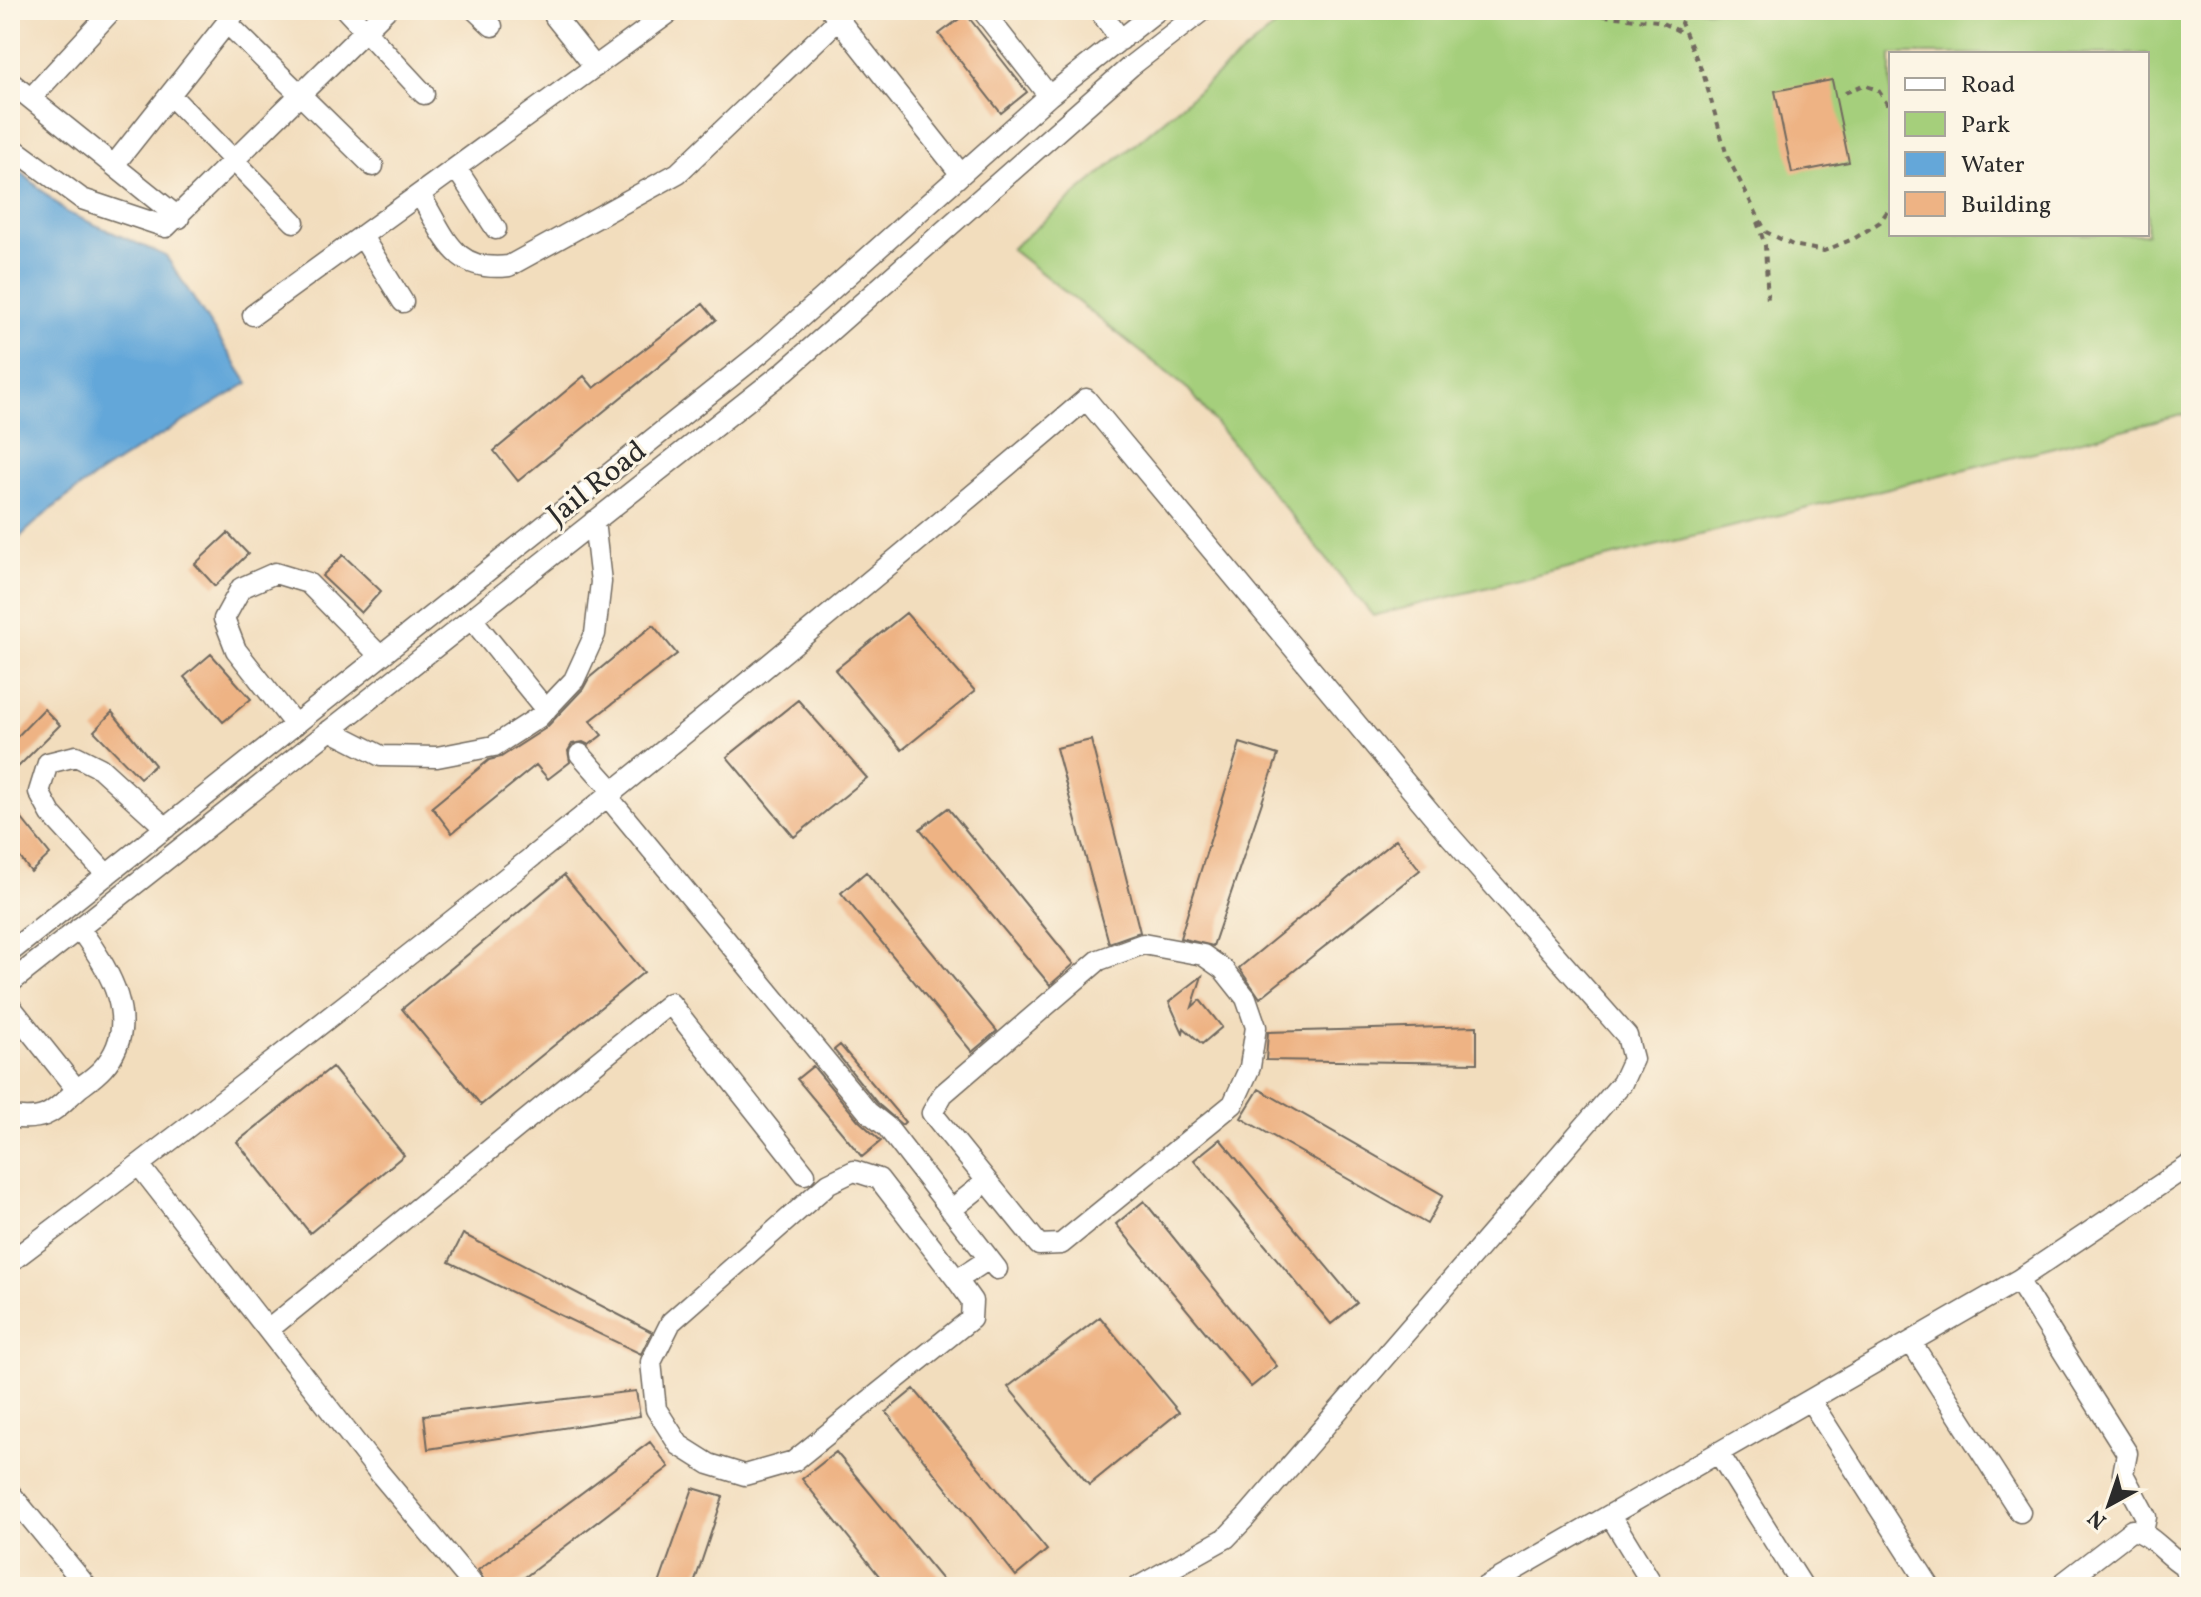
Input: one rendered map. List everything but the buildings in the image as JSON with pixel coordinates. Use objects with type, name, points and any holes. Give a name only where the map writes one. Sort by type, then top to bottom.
[{"type":"street","points":[[31,98],[112,10]]},
{"type":"street","points":[[346,10],[424,94]]},
{"type":"street","points":[[10,146],[82,199],[166,227],[179,218],[386,10]]},
{"type":"street","points":[[475,10],[492,26]]},
{"type":"street","points":[[253,315],[595,67],[646,18],[673,10]]},
{"type":"street","points":[[982,10],[1049,96]]},
{"type":"street","points":[[1099,10],[1121,40]]},
{"type":"street","points":[[10,952],[763,351],[1049,96],[1158,10]]},
{"type":"street","name":"Jail Road","points":[[10,983],[785,371],[1131,66],[1203,10]]},
{"type":"street","points":[[420,195],[458,255],[478,268],[509,266],[678,173],[835,15],[957,176]]},
{"type":"street","points":[[114,165],[232,17],[300,95],[373,166]]},
{"type":"street","points":[[555,17],[595,67]]},
{"type":"street","points":[[10,82],[179,218]]},
{"type":"street","points":[[170,95],[294,222]]},
{"type":"street","points":[[456,168],[496,229]]},
{"type":"street","points":[[363,238],[403,302]]},
{"type":"street","points":[[10,1262],[139,1165],[611,794],[1086,399],[1450,836],[1627,1036],[1633,1059],[1622,1083],[1246,1517],[1226,1538],[1138,1587]]},
{"type":"street","points":[[330,730],[381,756],[437,757],[494,746],[546,710],[574,680],[595,634],[601,582],[594,521]]},
{"type":"street","points":[[295,725],[236,650],[224,619],[241,588],[275,573],[308,583],[380,656]]},
{"type":"street","points":[[472,619],[546,710]]},
{"type":"street","points":[[580,754],[868,1112],[887,1127],[993,1264],[957,1280]]},
{"type":"street","points":[[107,875],[51,814],[39,792],[48,763],[76,756],[100,768],[166,828]]},
{"type":"street","points":[[10,1117],[35,1120],[51,1114],[105,1067],[120,1035],[119,999],[108,967],[79,928]]},
{"type":"street","points":[[1143,944],[1203,955],[1223,969],[1246,998],[1256,1027],[1250,1067],[1233,1104],[1061,1244],[1039,1245],[987,1181],[932,1113],[943,1094],[1099,960],[1143,944]]},
{"type":"street","points":[[268,1330],[670,1003],[805,1174]]},
{"type":"street","points":[[10,1006],[77,1090]]},
{"type":"street","points":[[1498,1584],[1610,1515],[2018,1280],[2191,1164]]},
{"type":"street","points":[[139,1165],[377,1470],[475,1587]]},
{"type":"street","points":[[854,1171],[879,1179],[957,1280],[972,1301],[971,1319],[794,1461],[745,1475],[709,1464],[679,1445],[656,1409],[651,1362],[671,1322],[829,1183],[854,1171]]},
{"type":"street","points":[[951,1210],[987,1181]]},
{"type":"street","points":[[2018,1280],[2127,1453],[2123,1474],[2146,1517],[2143,1532]]},
{"type":"street","points":[[1911,1342],[2020,1512]]},
{"type":"street","points":[[1810,1400],[1930,1587]]},
{"type":"street","points":[[1718,1452],[1803,1587]]},
{"type":"street","points":[[10,1493],[87,1587]]},
{"type":"street","points":[[1610,1515],[1654,1587]]},
{"type":"street","points":[[2058,1587],[2132,1530],[2143,1532],[2163,1553],[2188,1566]]},
{"type":"path","points":[[1593,10],[1605,16],[1658,21],[1685,34]]},
{"type":"path","points":[[1687,10],[1681,23],[1704,76],[1727,156],[1765,245],[1768,302]]},
{"type":"path","points":[[1845,93],[1863,85],[1878,90],[1889,107]]},
{"type":"path","points":[[1753,212],[1766,232],[1793,245],[1824,251],[1880,222],[1889,209]]},
{"type":"green space","points":[[1294,10],[2191,10],[2191,413],[1373,616],[1189,390],[1011,249]]},
{"type":"water","points":[[10,162],[66,212],[166,256],[248,383],[93,478],[36,522],[10,547]]}]
